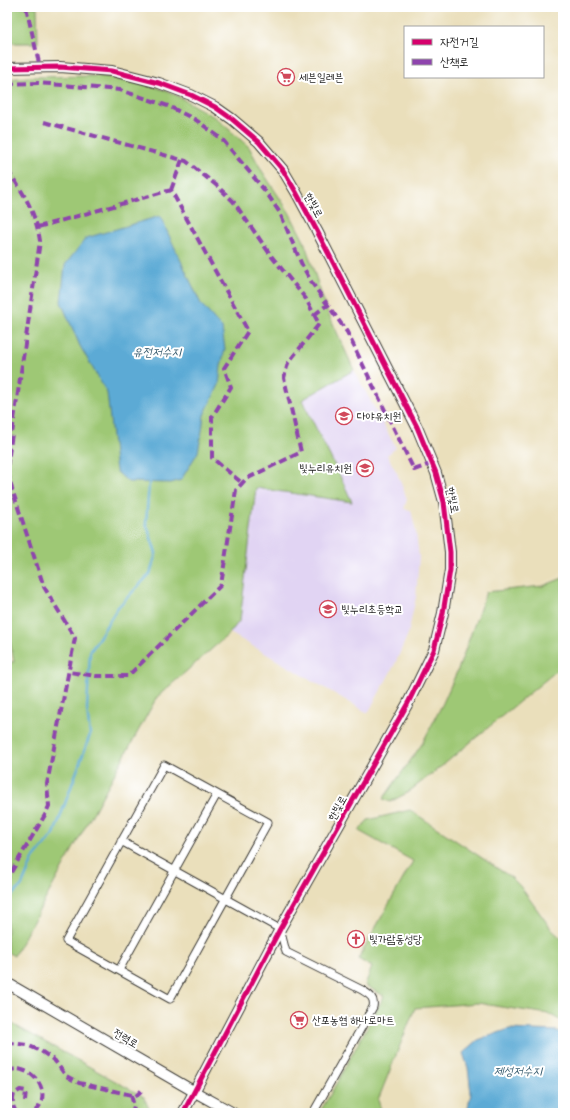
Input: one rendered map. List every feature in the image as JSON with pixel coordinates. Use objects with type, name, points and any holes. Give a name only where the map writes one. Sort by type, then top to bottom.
[{"type":"street","name":"한빛로","points":[[7,68],[78,68],[112,71],[159,83],[191,95],[215,107],[259,142],[283,170],[296,192],[413,420],[433,463],[444,502],[448,527],[450,570],[444,613],[434,650],[408,703],[280,929],[183,1113]]},
{"type":"street","points":[[164,765],[216,794],[268,822],[170,999],[66,941],[164,765]]},
{"type":"street","points":[[119,970],[216,794]]},
{"type":"street","points":[[121,841],[280,929],[286,952],[369,994],[374,1002],[372,1007],[313,1113]]},
{"type":"street","name":"전력로","points":[[7,982],[233,1113]]},
{"type":"shaded area","name":"빛누리초등학교","points":[[354,370],[396,448],[387,455],[397,473],[407,499],[404,509],[411,510],[419,557],[416,597],[408,634],[395,664],[368,713],[230,633],[240,620],[256,488],[351,502],[343,482],[302,399]]},
{"type":"green space","points":[[7,7],[37,7],[38,43],[7,43]]},
{"type":"green space","points":[[101,76],[133,80],[170,92],[216,118],[249,147],[262,171],[289,212],[304,241],[326,308],[354,370],[302,400],[352,502],[256,488],[240,620],[230,633],[157,697],[14,956],[7,952],[7,662],[14,662],[7,625],[7,79],[29,77]]},
{"type":"green space","points":[[563,578],[563,664],[442,766],[407,793],[390,802],[383,799],[422,744],[443,703],[459,667],[486,592],[543,586]]},
{"type":"green space","points":[[410,810],[512,878],[520,886],[552,930],[563,940],[563,1022],[549,1014],[478,1003],[415,1008],[378,1100],[382,1113],[319,1113],[384,996],[365,985],[372,967],[358,959],[413,861],[359,831],[368,820]]},
{"type":"green space","points":[[7,1021],[144,1097],[149,1109],[147,1113],[7,1113]]},
{"type":"water","name":"유전저수지","points":[[160,216],[201,304],[222,328],[225,349],[219,385],[204,415],[198,452],[181,480],[171,483],[128,482],[116,471],[107,393],[80,346],[61,302],[65,265],[86,238]]},
{"type":"water","name":"제성저수지","points":[[509,1029],[558,1031],[563,1034],[563,1113],[467,1113],[471,1093],[468,1068],[463,1053],[478,1040]]},
{"type":"waterway","points":[[7,901],[22,885],[33,859],[54,834],[90,735],[87,709],[90,652],[118,607],[150,574],[156,553],[146,523],[149,483]]},
{"type":"marked path","points":[[26,7],[40,67]]},
{"type":"marked path","points":[[7,84],[38,83],[120,90],[168,106],[196,120],[222,139],[266,192],[280,213],[302,265],[312,283],[347,332],[414,470],[433,463]]},
{"type":"marked path","points":[[44,122],[186,161],[233,201],[272,257],[306,299],[319,324],[288,363],[284,378],[301,452],[246,479],[236,490],[221,585],[128,676],[96,676],[69,672]]},
{"type":"marked path","points":[[171,190],[182,160]]},
{"type":"marked path","points":[[7,170],[28,203],[35,221],[40,241],[7,468],[12,489],[44,587],[75,638],[47,784],[49,806],[7,879]]},
{"type":"marked path","points":[[38,227],[171,190],[248,331],[224,368],[231,387],[212,417],[212,458],[242,483]]},
{"type":"marked path","points":[[314,315],[327,305]]},
{"type":"marked path","points":[[7,1044],[27,1045],[41,1051],[55,1061],[66,1076],[79,1083],[136,1096],[144,1088]]},
{"type":"marked path","points":[[7,1071],[16,1069],[22,1070],[35,1077],[39,1083],[42,1089],[41,1102],[38,1108],[32,1113]]},
{"type":"marked path","points":[[17,1113],[13,1104],[14,1094],[20,1090],[26,1091],[25,1101]]},
{"type":"marked path","points":[[131,1095],[134,1106],[132,1113]]},
{"type":"cycle path","points":[[7,68],[60,67],[112,71],[159,83],[191,95],[215,107],[259,142],[283,170],[317,231],[417,427],[436,473],[444,502],[450,552],[450,570],[443,613],[434,650],[408,703],[280,929],[183,1113]]},
{"type":"place","name":"세븐일레븐","points":[[286,77]]},
{"type":"place","name":"다야유치원","points":[[344,416]]},
{"type":"place","name":"빛누리유치원","points":[[365,468]]},
{"type":"place","name":"빛누리초등학교","points":[[328,609]]},
{"type":"place","name":"빛가람동성당","points":[[356,939]]},
{"type":"place","name":"산포농협 하나로마트","points":[[299,1020]]}]
